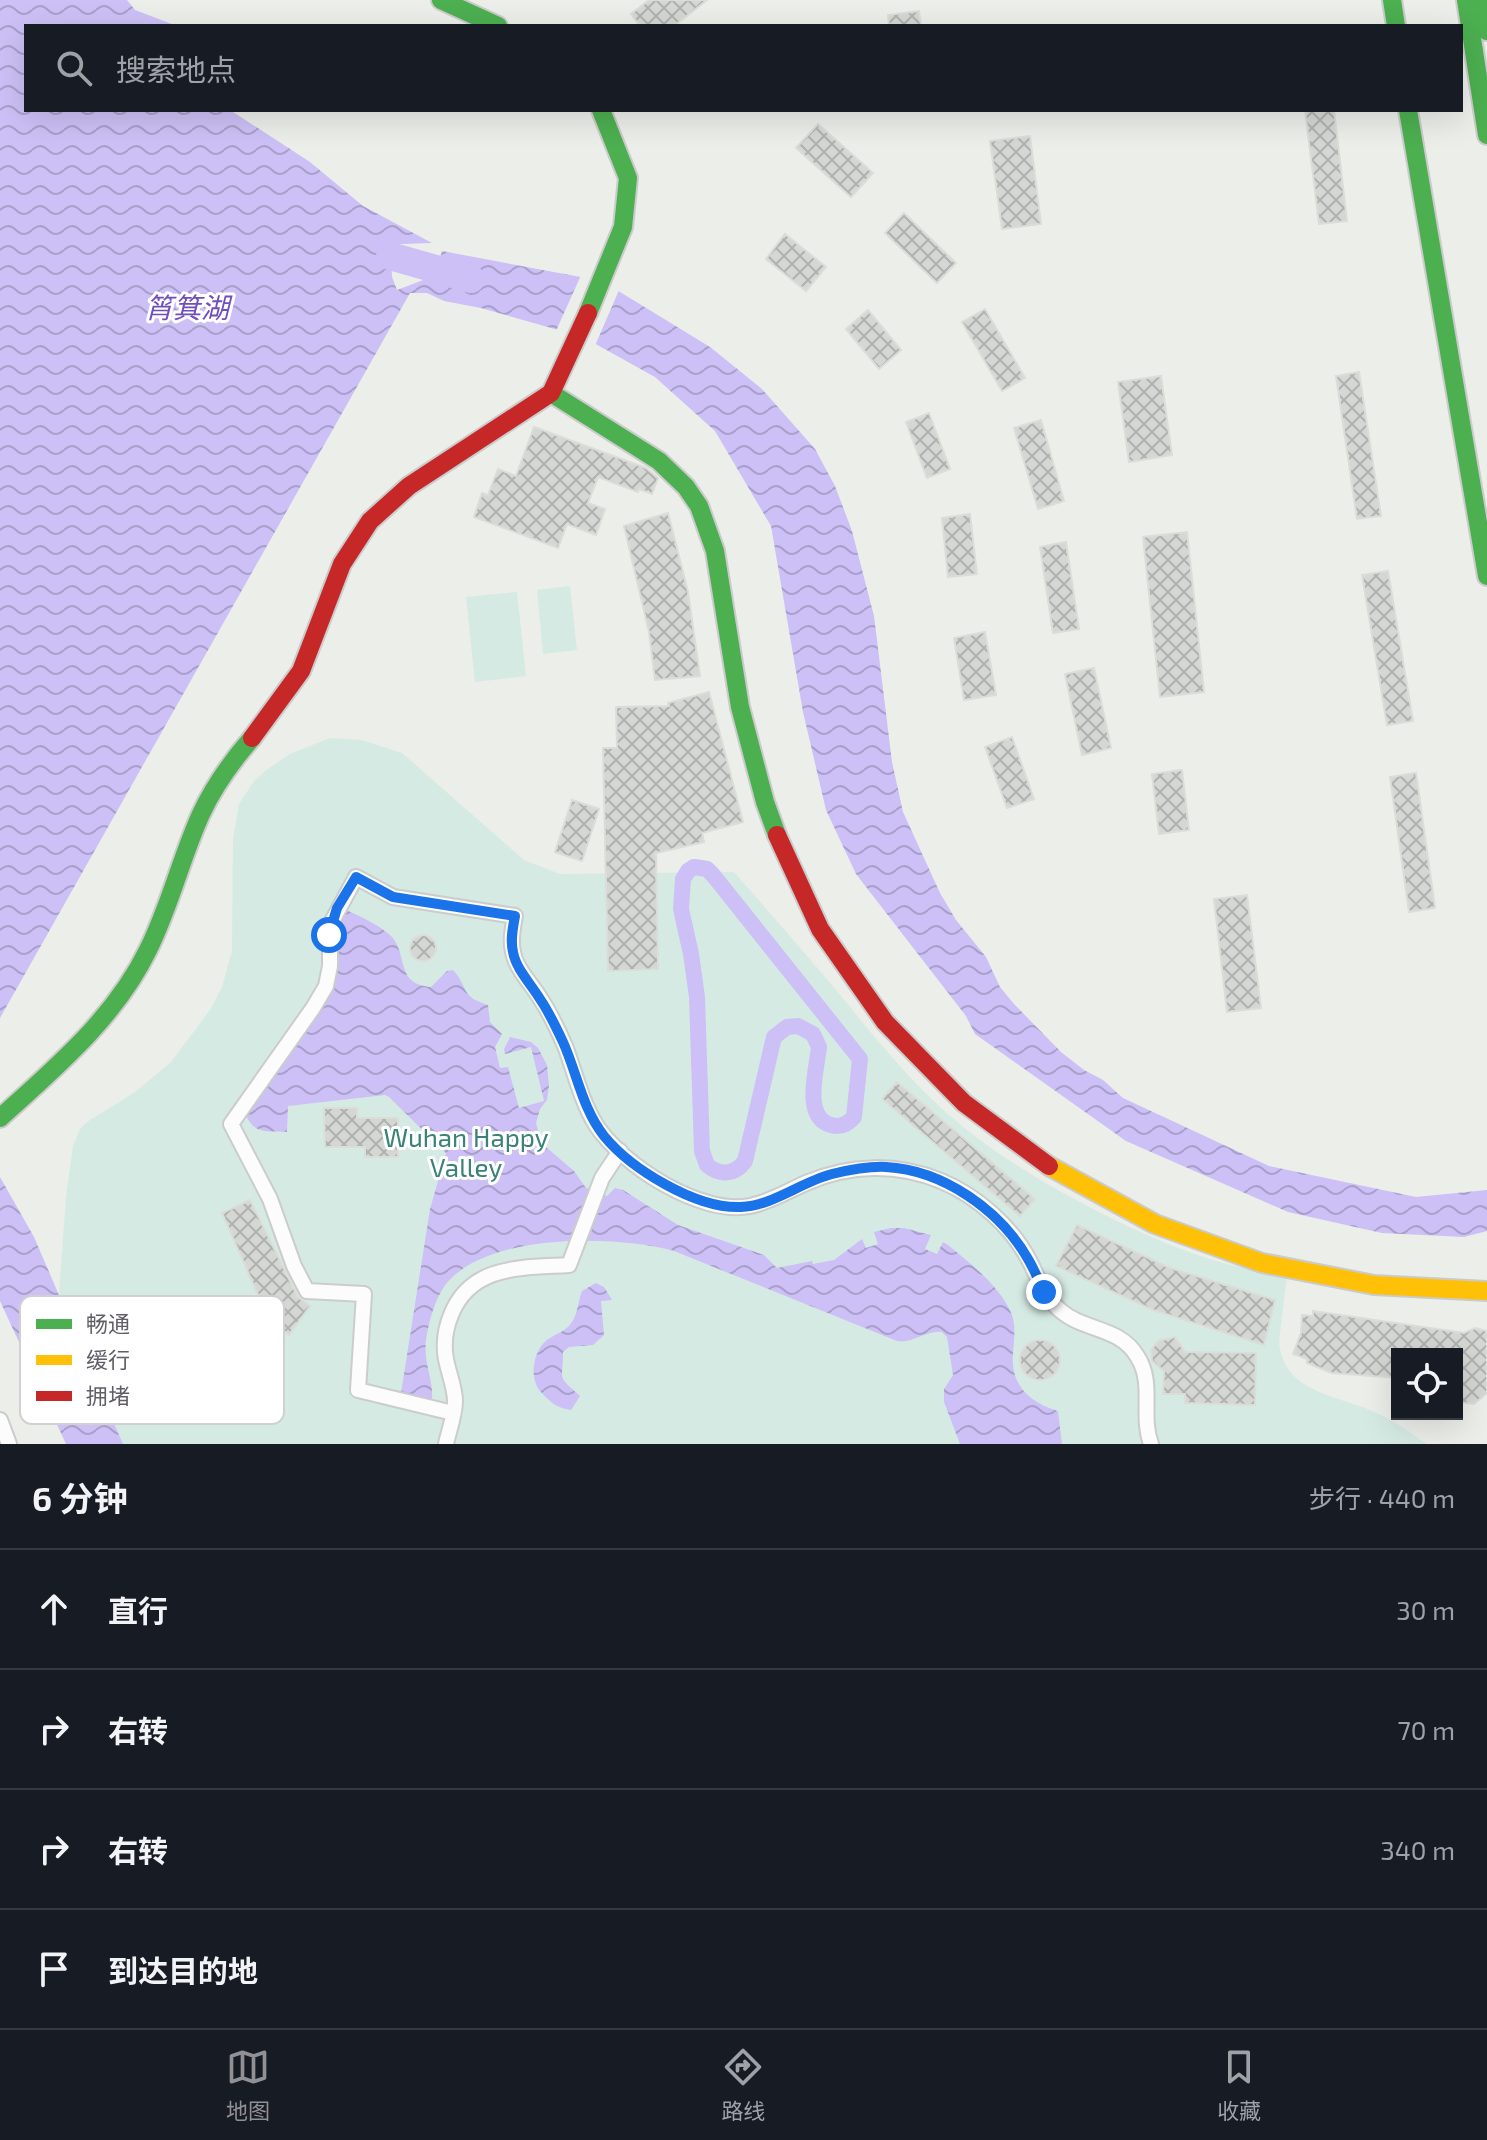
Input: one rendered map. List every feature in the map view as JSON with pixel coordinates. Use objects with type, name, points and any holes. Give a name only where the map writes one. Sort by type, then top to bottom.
[{"type":"main road","points":[[441,0],[494,24]]},
{"type":"main road","points":[[1392,0],[1396,24]]},
{"type":"main road","points":[[1466,0],[1487,135]]},
{"type":"main road","points":[[1483,0],[1487,31]]},
{"type":"main road","points":[[5,1114],[112,1009],[138,972],[204,809],[222,776],[302,669],[338,571],[360,532],[388,502],[409,486],[551,393],[623,227],[628,178],[602,112]]},
{"type":"main road","points":[[1408,112],[1487,576]]},
{"type":"main road","points":[[551,393],[663,465],[684,484],[701,510],[714,545],[739,705],[770,821],[786,864],[816,923],[873,1007],[937,1078],[1022,1150],[1073,1184],[1175,1233],[1299,1273],[1381,1286],[1487,1291]]},
{"type":"street","points":[[453,1413],[358,1390],[364,1294],[307,1291],[294,1266],[270,1199],[231,1124],[326,986],[330,966],[330,925],[356,877],[393,897],[515,916],[512,942],[516,962],[556,1028],[592,1117],[604,1136],[620,1151],[671,1188],[705,1202],[732,1207],[751,1206],[809,1181],[870,1167],[910,1170],[957,1189],[1010,1232],[1044,1292],[1062,1312],[1119,1337],[1131,1348],[1145,1375],[1146,1425],[1151,1444]]},
{"type":"street","points":[[446,1444],[455,1399],[445,1345],[448,1322],[461,1295],[491,1273],[569,1265],[599,1185],[620,1151]]},
{"type":"street","points":[[0,1420],[9,1444]]},
{"type":"green space","points":[[570,586],[577,650],[543,654],[537,590]]},
{"type":"green space","points":[[517,592],[526,676],[475,682],[466,597]]},
{"type":"green space","name":"Wuhan Happy Valley","points":[[330,738],[362,740],[402,753],[524,860],[560,874],[734,872],[896,1061],[956,1121],[1032,1175],[1136,1230],[1220,1262],[1287,1275],[1279,1341],[1283,1359],[1291,1372],[1316,1390],[1385,1417],[1427,1444],[123,1444],[115,1424],[284,1424],[284,1296],[60,1296],[59,1293],[66,1197],[73,1146],[80,1129],[135,1092],[171,1062],[210,1010],[222,987],[232,951],[233,839],[239,804],[254,781],[290,754]]},
{"type":"water","name":"筲箕湖","points":[[0,0],[127,0],[135,10],[172,24],[24,24],[24,112],[233,112],[310,162],[363,206],[432,243],[400,244],[391,256],[392,277],[397,290],[433,278],[442,251],[602,281],[710,347],[762,389],[815,449],[835,486],[852,531],[874,616],[892,762],[903,812],[940,893],[956,920],[986,957],[1000,987],[1061,1052],[1103,1080],[1123,1098],[1269,1166],[1416,1197],[1487,1190],[1487,1231],[1464,1237],[1382,1233],[1288,1212],[1126,1141],[975,1034],[966,1016],[856,874],[826,810],[803,712],[771,526],[715,431],[655,377],[583,337],[481,308],[444,301],[427,293],[410,293],[0,1018]]},
{"type":"water","points":[[344,909],[390,935],[396,942],[407,974],[419,985],[431,987],[447,971],[453,970],[468,994],[488,1005],[490,1022],[502,1034],[495,1047],[500,1068],[508,1067],[519,1108],[544,1101],[531,1047],[505,1054],[504,1049],[510,1037],[531,1042],[538,1048],[547,1065],[549,1086],[547,1100],[540,1109],[536,1123],[540,1138],[574,1171],[586,1188],[607,1196],[615,1188],[623,1190],[678,1225],[764,1255],[777,1268],[834,1260],[862,1239],[866,1248],[878,1244],[874,1232],[891,1228],[931,1235],[925,1249],[937,1254],[943,1242],[948,1245],[984,1277],[1007,1305],[1014,1324],[1013,1364],[1018,1383],[1038,1403],[1058,1411],[1062,1444],[960,1444],[944,1402],[944,1389],[953,1375],[947,1337],[942,1332],[897,1341],[674,1251],[620,1242],[554,1242],[522,1246],[466,1267],[446,1284],[429,1323],[426,1359],[432,1401],[401,1393],[430,1209],[446,1153],[385,1095],[288,1106],[287,1132],[258,1129],[246,1116],[330,993],[338,962],[337,928]]},
{"type":"water","points":[[0,1177],[34,1237],[59,1296],[20,1296],[20,1344],[0,1301]]},
{"type":"water","points":[[596,1283],[604,1287],[612,1300],[601,1301],[604,1335],[593,1345],[569,1347],[563,1352],[562,1377],[580,1396],[571,1410],[566,1409],[557,1406],[540,1391],[534,1379],[536,1357],[547,1340],[570,1325],[582,1291]]},
{"type":"water","points":[[57,1424],[114,1424],[123,1444],[66,1444]]},
{"type":"pier","points":[[582,273],[603,278],[620,288],[594,348],[555,333]]},
{"type":"building","points":[[649,0],[707,0],[677,24],[638,24],[631,14]]},
{"type":"building","points":[[919,11],[921,24],[889,24],[888,15]]},
{"type":"building","points":[[1305,112],[1334,112],[1347,221],[1319,224]]},
{"type":"building","points":[[818,124],[873,173],[851,197],[796,148]]},
{"type":"building","points":[[1030,136],[1041,224],[1002,229],[990,141]]},
{"type":"building","points":[[904,213],[956,263],[937,283],[885,233]]},
{"type":"building","points":[[785,234],[826,267],[806,291],[766,259]]},
{"type":"building","points":[[985,309],[1025,378],[1002,391],[962,322]]},
{"type":"building","points":[[868,310],[901,350],[879,369],[846,329]]},
{"type":"building","points":[[1359,372],[1381,516],[1357,519],[1336,376]]},
{"type":"building","points":[[1161,376],[1172,455],[1129,462],[1118,382]]},
{"type":"building","points":[[929,413],[950,469],[927,478],[906,422]]},
{"type":"building","points":[[1041,420],[1064,501],[1038,509],[1014,428]]},
{"type":"building","points":[[534,427],[646,468],[658,478],[652,494],[598,477],[588,503],[605,509],[596,535],[567,524],[558,548],[474,517],[482,493],[488,495],[498,469],[516,476]]},
{"type":"building","points":[[668,513],[688,592],[700,676],[655,680],[649,632],[624,526]]},
{"type":"building","points":[[970,514],[977,574],[948,577],[942,518]]},
{"type":"building","points":[[1187,532],[1204,692],[1160,697],[1143,537]]},
{"type":"building","points":[[1066,542],[1079,629],[1053,633],[1040,547]]},
{"type":"building","points":[[1388,571],[1413,721],[1387,725],[1362,575]]},
{"type":"building","points":[[985,632],[996,695],[964,700],[954,638]]},
{"type":"building","points":[[1094,668],[1111,748],[1082,755],[1065,674]]},
{"type":"building","points":[[709,692],[743,822],[702,833],[704,842],[656,853],[658,969],[608,971],[603,748],[617,748],[616,707],[669,706],[668,703]]},
{"type":"building","points":[[1012,737],[1034,799],[1007,808],[985,747]]},
{"type":"building","points":[[1182,770],[1189,830],[1159,834],[1152,774]]},
{"type":"building","points":[[1416,773],[1435,908],[1409,912],[1390,777]]},
{"type":"building","points":[[572,800],[599,809],[582,861],[555,852]]},
{"type":"building","points":[[1247,895],[1261,1008],[1227,1012],[1214,899]]},
{"type":"building","points":[[423,935],[432,939],[436,948],[432,957],[423,961],[414,957],[410,948],[414,939]]},
{"type":"building","points":[[897,1082],[1035,1199],[1020,1216],[882,1099]]},
{"type":"building","points":[[324,1108],[357,1108],[357,1118],[398,1118],[398,1157],[365,1157],[365,1147],[325,1147]]},
{"type":"building","points":[[250,1200],[298,1297],[310,1306],[289,1335],[284,1331],[284,1296],[258,1296],[222,1213]]},
{"type":"building","points":[[1077,1225],[1170,1268],[1275,1300],[1264,1345],[1153,1310],[1056,1266]]},
{"type":"building","points":[[1313,1311],[1464,1333],[1475,1328],[1487,1331],[1487,1393],[1474,1404],[1463,1403],[1463,1348],[1391,1348],[1391,1378],[1332,1373],[1307,1363],[1307,1359],[1293,1354],[1301,1333],[1302,1315],[1313,1316]]},
{"type":"building","points":[[1175,1337],[1185,1352],[1256,1353],[1255,1405],[1185,1403],[1185,1394],[1163,1394],[1164,1371],[1152,1361],[1151,1350],[1158,1341]]},
{"type":"building","points":[[1040,1340],[1054,1346],[1060,1360],[1054,1374],[1040,1380],[1026,1374],[1020,1360],[1026,1346]]},
{"type":"waterway","points":[[390,256],[471,279]]},
{"type":"waterway","points":[[694,867],[707,869],[713,875],[860,1059],[854,1117],[844,1125],[831,1125],[822,1120],[814,1103],[819,1047],[813,1034],[798,1026],[787,1027],[774,1037],[745,1161],[737,1169],[727,1172],[707,1165],[702,1151],[697,997],[681,909],[683,879],[694,867]]},
{"type":"traffic: fast","points":[[441,0],[494,24]]},
{"type":"traffic: fast","points":[[1392,0],[1396,24]]},
{"type":"traffic: fast","points":[[1466,0],[1487,135]]},
{"type":"traffic: fast","points":[[1483,0],[1487,31]]},
{"type":"traffic: fast","points":[[588,313],[623,227],[628,178],[602,112]]},
{"type":"traffic: fast","points":[[1408,112],[1487,576]]},
{"type":"traffic: fast","points":[[551,393],[659,461],[686,487],[699,506],[715,551],[740,707],[777,835]]},
{"type":"traffic: fast","points":[[0,1118],[82,1041],[119,998],[156,933],[206,804],[252,738]]},
{"type":"traffic: slow","points":[[1049,1166],[1155,1224],[1262,1263],[1374,1285],[1487,1291]]},
{"type":"traffic: jam","points":[[252,738],[301,671],[342,564],[370,521],[409,486],[551,393],[588,313]]},
{"type":"traffic: jam","points":[[777,835],[820,929],[885,1022],[964,1103],[1049,1166]]},
{"type":"route","points":[[329,935],[337,908],[356,877],[393,897],[515,916],[512,942],[516,962],[556,1028],[597,1127],[609,1142],[650,1174],[671,1188],[705,1202],[741,1207],[762,1203],[832,1174],[885,1167],[910,1170],[957,1189],[998,1219],[1028,1259],[1044,1292]]}]
